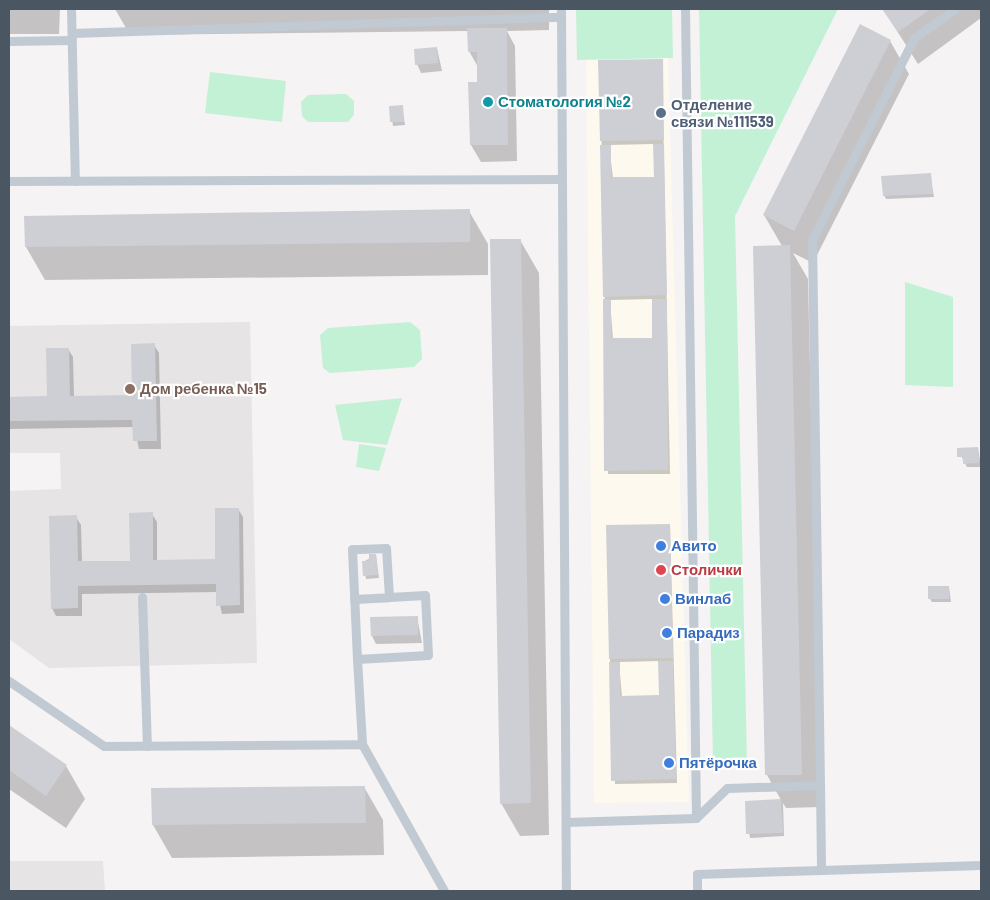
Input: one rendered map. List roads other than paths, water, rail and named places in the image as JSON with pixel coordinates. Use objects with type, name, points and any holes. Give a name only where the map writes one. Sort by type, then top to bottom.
[{"type":"lane","points":[[71,9],[75,181]]},
{"type":"lane","points":[[685,9],[696,818]]},
{"type":"lane","points":[[821,870],[812,240],[914,38],[955,9]]},
{"type":"lane","points":[[9,41],[72,36],[561,13],[566,891]]},
{"type":"lane","points":[[9,181],[562,179]]},
{"type":"lane","points":[[389,597],[386,548],[352,550],[362,744],[444,891]]},
{"type":"lane","points":[[354,599],[425,595],[428,655],[357,659]]},
{"type":"lane","points":[[142,597],[148,746]]},
{"type":"lane","points":[[9,681],[104,746],[362,744]]},
{"type":"lane","points":[[566,822],[696,818],[727,788],[820,785]]},
{"type":"lane","points":[[697,891],[697,874],[981,865]]},
{"type":"place","name":"Стоматология №2","points":[[488,102]]},
{"type":"place","name":"Отделение связи №111539","points":[[661,113]]},
{"type":"place","name":"Дом ребенка №15","points":[[130,389]]},
{"type":"place","name":"Авито","points":[[661,546]]},
{"type":"place","name":"Столички","points":[[661,570]]},
{"type":"place","name":"Винлаб","points":[[665,599]]},
{"type":"place","name":"Парадиз","points":[[667,633]]},
{"type":"place","name":"Пятёрочка","points":[[669,763]]}]
